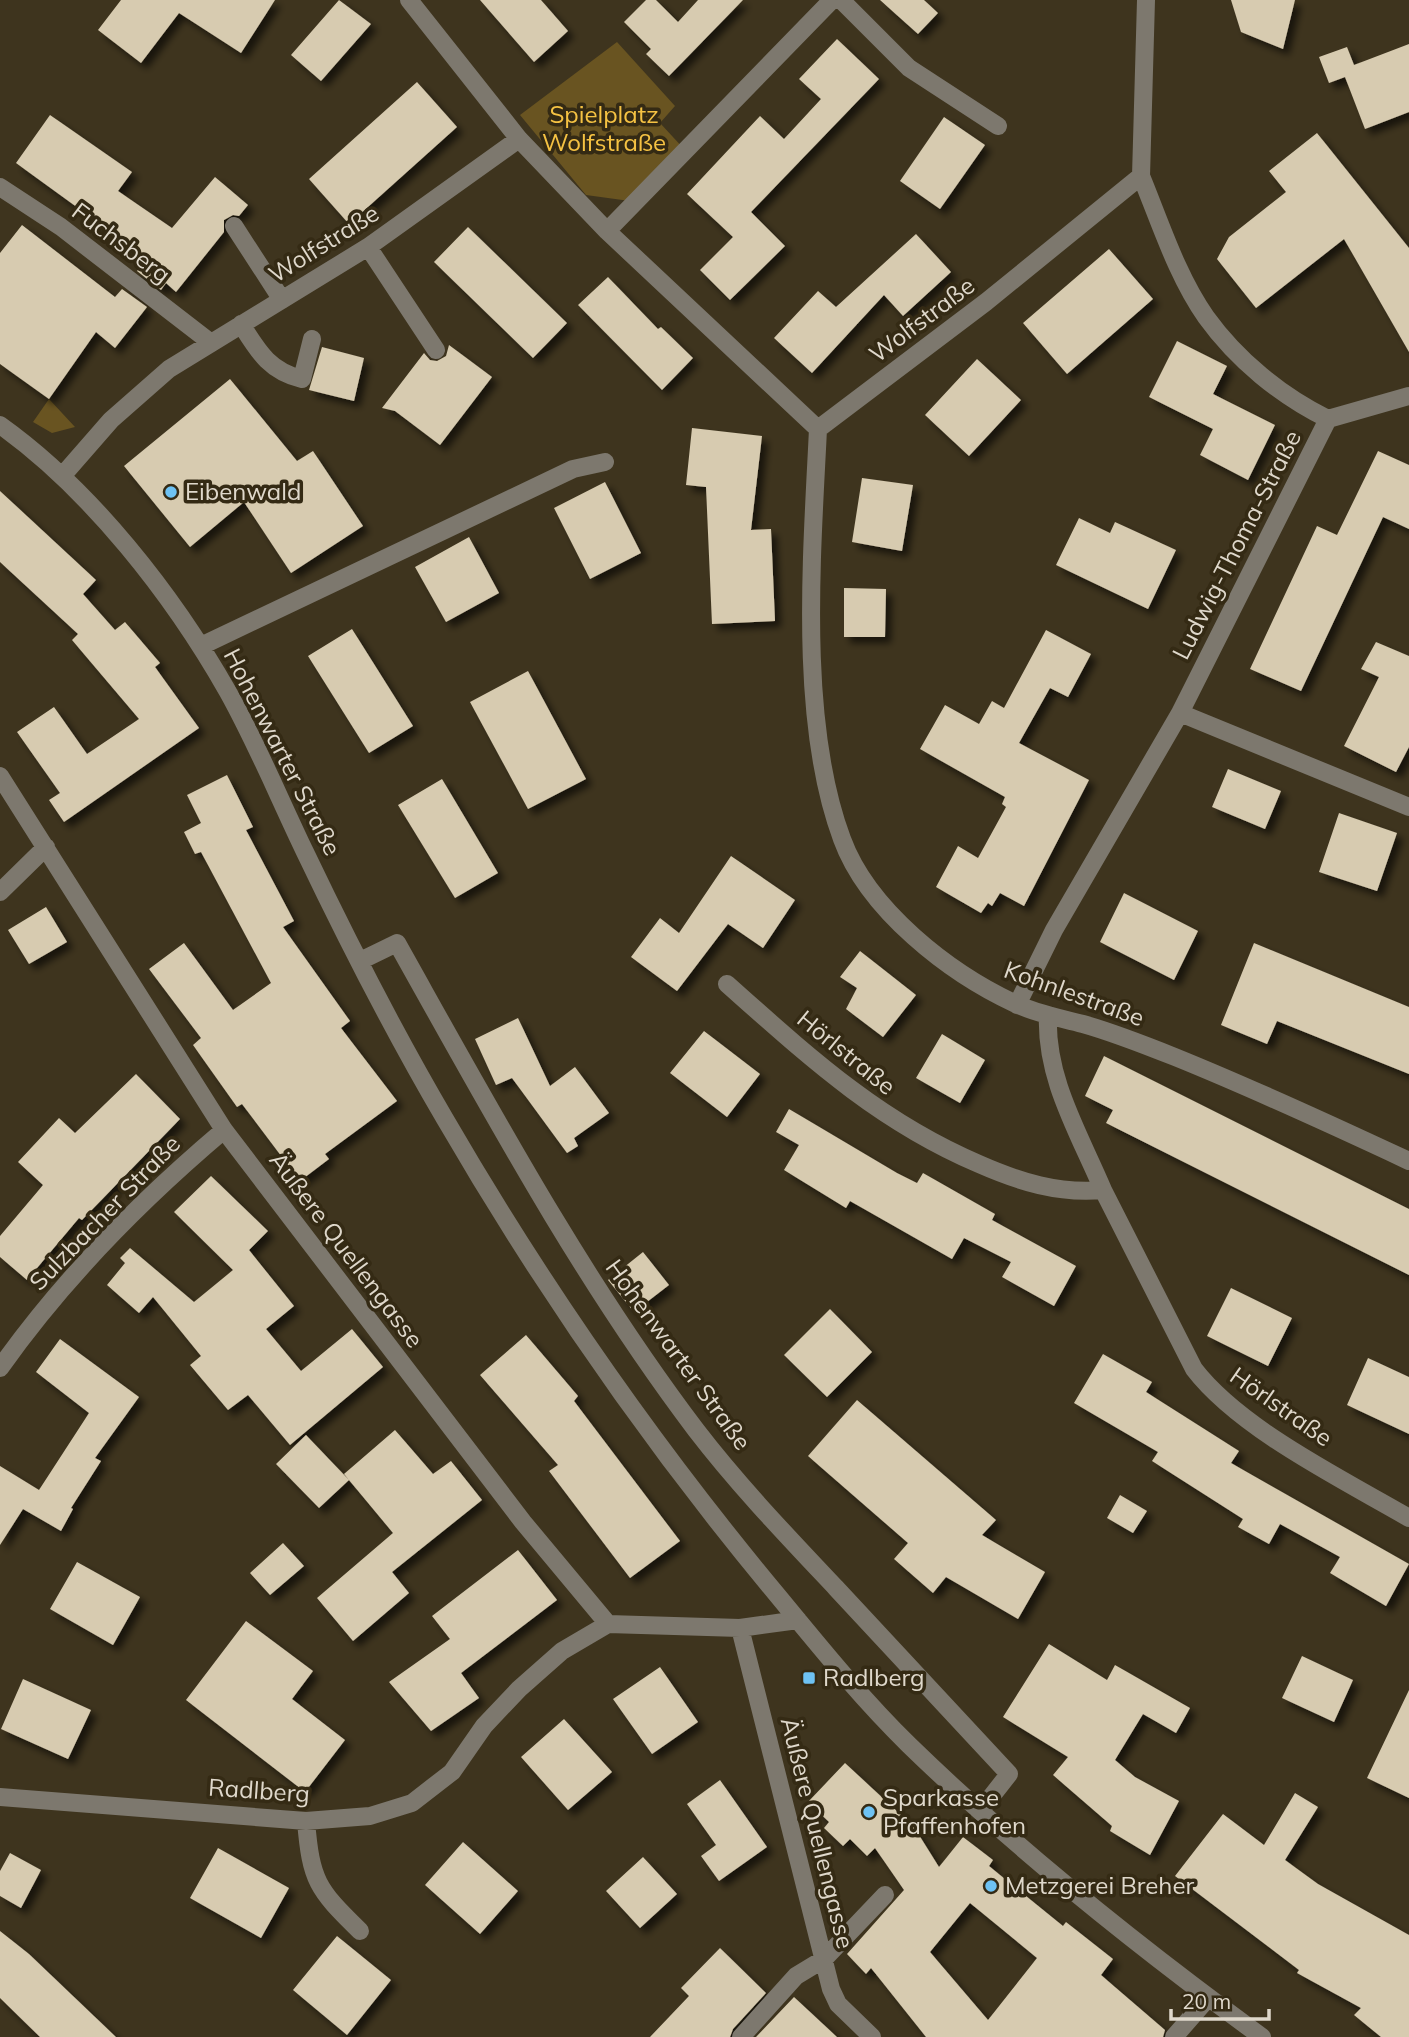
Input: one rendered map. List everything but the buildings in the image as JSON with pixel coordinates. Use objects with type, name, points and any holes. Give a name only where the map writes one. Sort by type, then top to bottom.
[{"type":"street","points":[[409,0],[519,139],[607,231],[818,429]]},
{"type":"street","points":[[607,231],[832,0]]},
{"type":"street","points":[[841,0],[909,68],[999,126]]},
{"type":"street","points":[[1141,176],[1146,0]]},
{"type":"street","name":"Wolfstraße","points":[[63,475],[137,396],[169,369],[368,247],[519,139]]},
{"type":"street","name":"Wolfstraße","points":[[818,429],[986,302],[1141,176]]},
{"type":"street","name":"Ludwig-Thoma-Straße","points":[[1017,1005],[1054,930],[1180,713],[1328,419],[1298,404],[1266,380],[1206,316],[1186,281],[1141,176]]},
{"type":"street","name":"Fuchsberg","points":[[0,187],[61,227],[210,342]]},
{"type":"street","points":[[234,226],[282,300]]},
{"type":"street","points":[[368,247],[436,350]]},
{"type":"street","points":[[241,324],[270,366],[285,375],[302,379],[312,340]]},
{"type":"street","points":[[1328,419],[1409,396]]},
{"type":"street","name":"Hohenwarter Straße","points":[[0,425],[63,475],[139,564],[201,646],[257,747],[306,854],[400,1041],[446,1120],[578,1333],[715,1519],[798,1620],[906,1742],[980,1811],[1208,1998],[1262,2037]]},
{"type":"street","name":"Kohnlestraße","points":[[818,429],[812,605],[817,729],[825,782],[842,842],[876,895],[912,935],[979,985],[1017,1005],[1112,1033],[1176,1058],[1409,1161]]},
{"type":"street","points":[[201,646],[573,469],[605,462]]},
{"type":"street","points":[[1180,713],[1409,807]]},
{"type":"street","name":"Äußere Quellengasse","points":[[0,776],[224,1130],[523,1522],[608,1624]]},
{"type":"street","points":[[0,892],[46,847]]},
{"type":"street","name":"Hohenwarter Straße","points":[[360,961],[397,943],[522,1164],[586,1269],[670,1394],[775,1523],[1009,1774],[980,1811]]},
{"type":"street","name":"Hörlstraße","points":[[727,984],[822,1069],[860,1099],[915,1134],[1007,1176],[1042,1187],[1076,1192],[1103,1190]]},
{"type":"street","name":"Hörlstraße","points":[[1048,1015],[1049,1059],[1055,1082],[1103,1190],[1194,1369],[1212,1392],[1251,1423],[1409,1518]]},
{"type":"street","name":"Sulzbacher Straße","points":[[0,1368],[81,1265],[151,1195],[224,1130]]},
{"type":"street","points":[[608,1624],[740,1628],[798,1620]]},
{"type":"street","name":"Radlberg","points":[[0,1797],[306,1821],[370,1816],[412,1803],[452,1772],[484,1726],[519,1689],[562,1651],[608,1624]]},
{"type":"street","name":"Äußere Quellengasse","points":[[740,1628],[834,1997],[872,2037]]},
{"type":"street","points":[[306,1821],[311,1866],[316,1882],[328,1900],[360,1931]]},
{"type":"street","points":[[741,2037],[796,1976],[824,1959],[885,1895]]},
{"type":"street","points":[[1174,2037],[1208,1998]]},
{"type":"green space","name":"Spielplatz Wolfstraße","points":[[617,42],[675,106],[660,123],[685,150],[637,202],[586,195],[520,115]]},
{"type":"green space","points":[[49,399],[75,427],[52,433],[33,422]]},
{"type":"place","name":"Eibenwald","points":[[171,492]]},
{"type":"place","name":"Radlberg","points":[[809,1678]]},
{"type":"place","name":"Sparkasse Pfaffenhofen","points":[[869,1812]]},
{"type":"place","name":"Metzgerei Breher","points":[[991,1886]]}]
